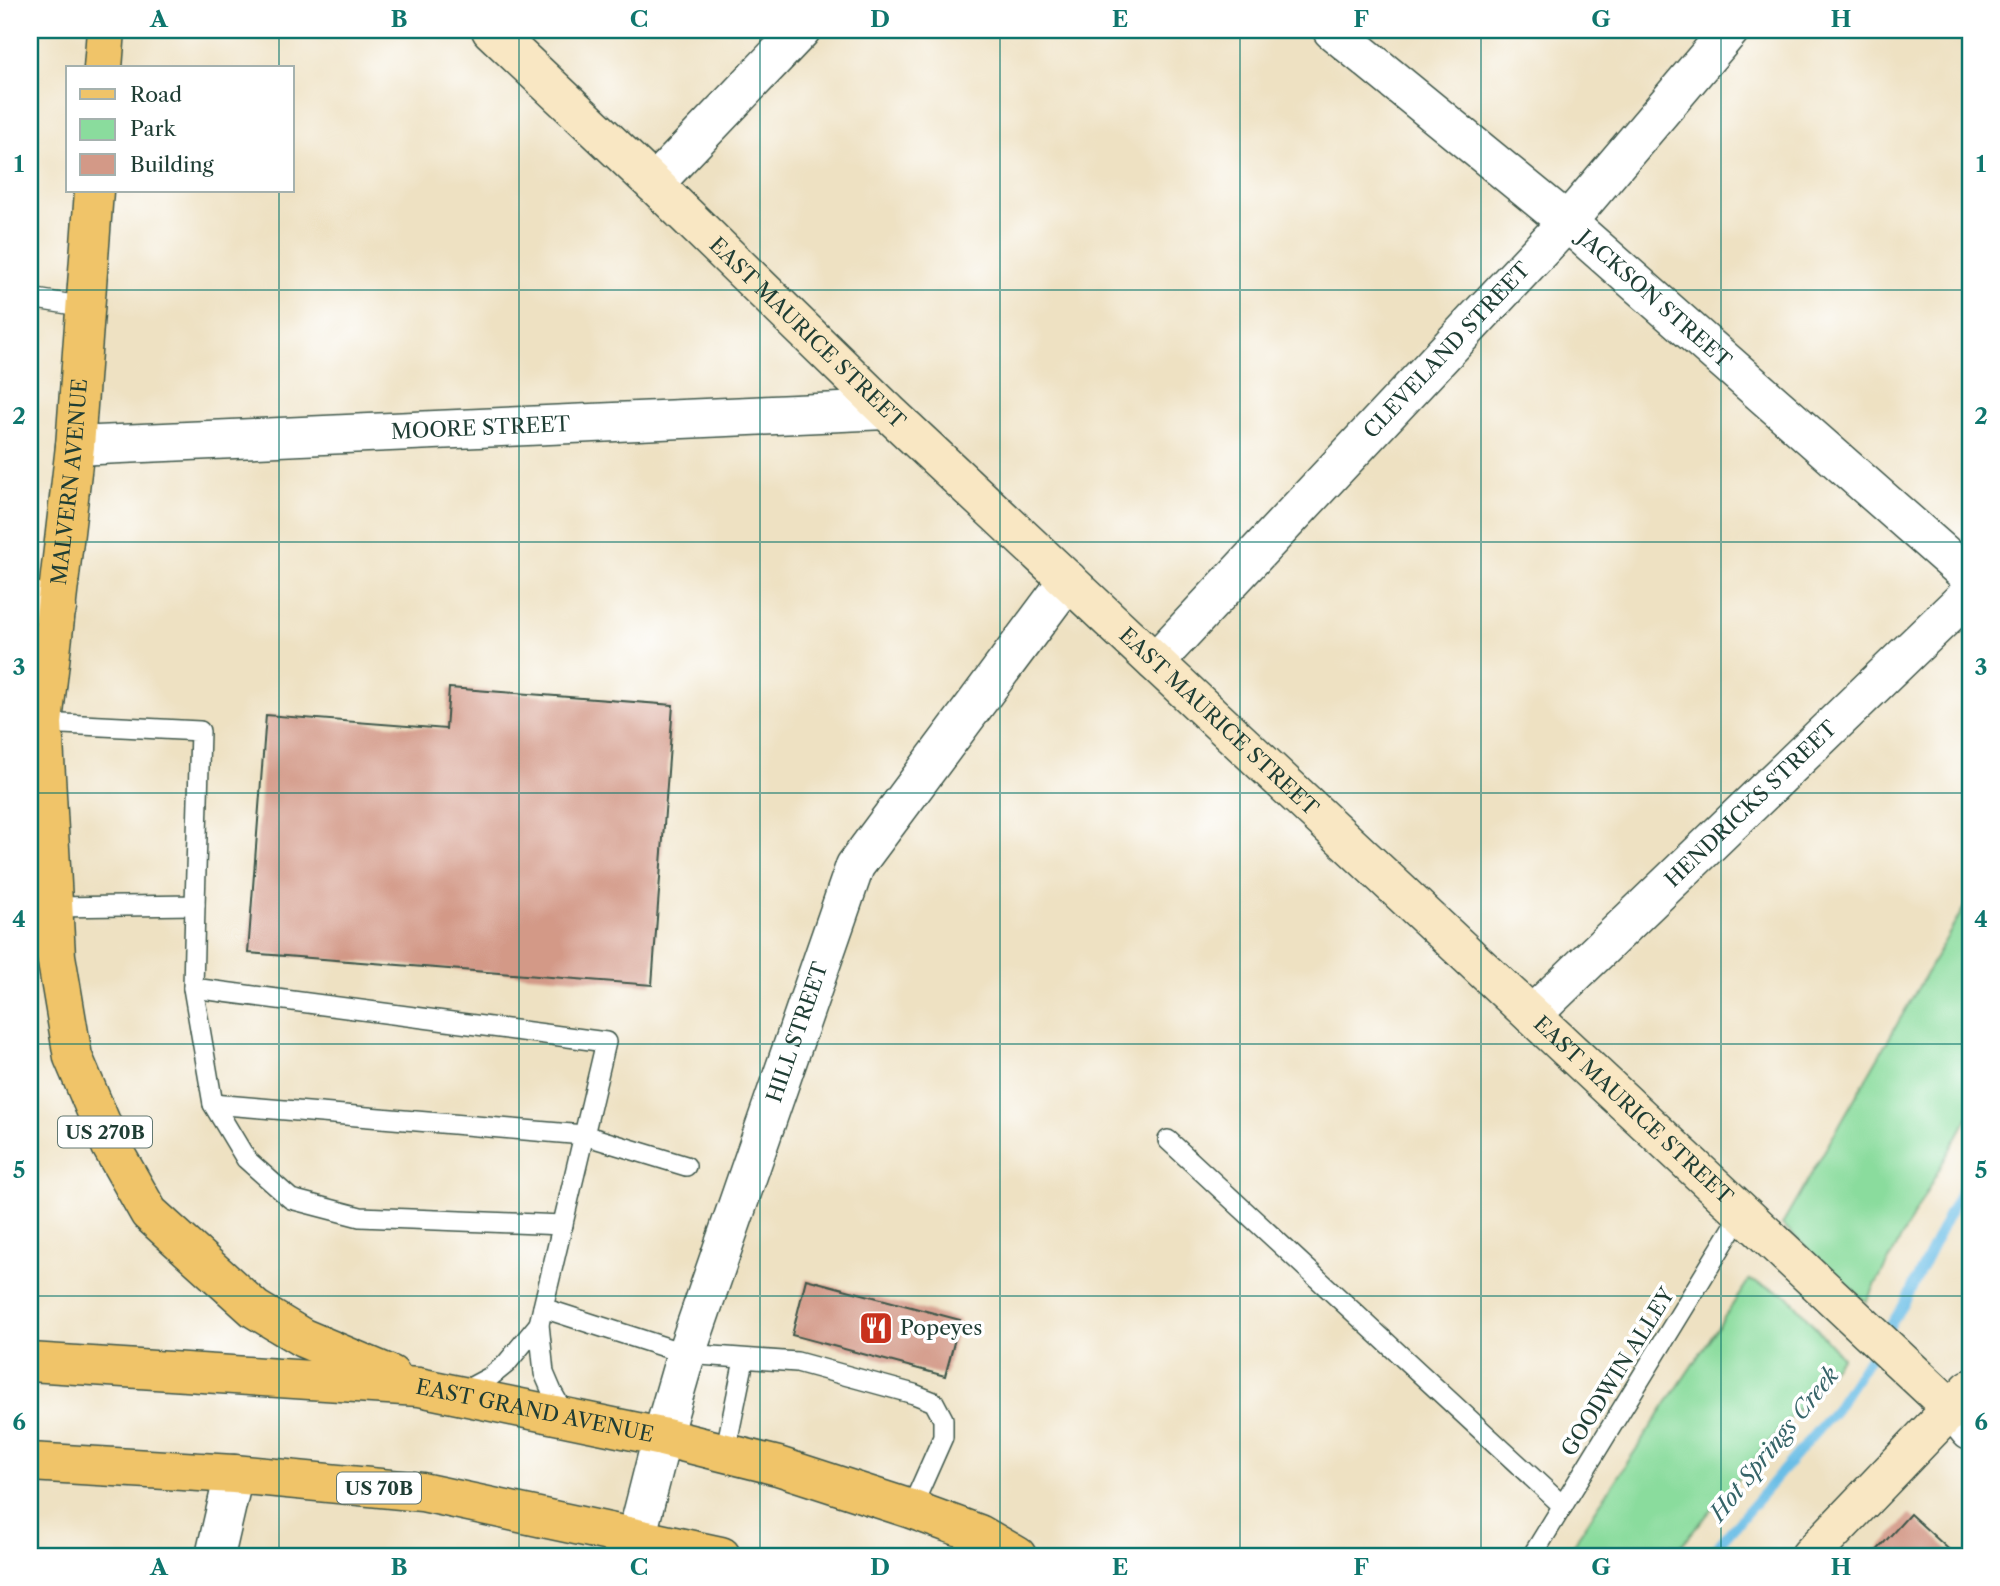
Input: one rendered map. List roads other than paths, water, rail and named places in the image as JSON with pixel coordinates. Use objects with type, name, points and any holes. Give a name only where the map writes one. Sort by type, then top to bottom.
[{"type":"main road","points":[[103,66],[106,30]]},
{"type":"main road","name":"MALVERN AVENUE","points":[[30,813],[43,723],[43,604],[75,446],[94,192]]},
{"type":"main road","name":"US 270B","points":[[43,723],[56,956],[73,1057],[111,1146],[149,1213],[255,1309],[303,1338],[419,1387]]},
{"type":"main road","name":"EAST GRAND AVENUE","points":[[30,1362],[419,1387],[662,1437],[778,1466],[979,1534],[1017,1556]]},
{"type":"main road","name":"US 70B","points":[[30,1462],[234,1474],[422,1492],[634,1548],[721,1556]]},
{"type":"street","name":"EAST MAURICE STREET","points":[[491,30],[886,410],[1742,1213],[1912,1371],[1964,1409]]},
{"type":"street","points":[[654,184],[801,30]]},
{"type":"street","name":"JACKSON STREET","points":[[1332,30],[1567,222],[1970,577]]},
{"type":"street","name":"CLEVELAND STREET","points":[[1155,662],[1567,222],[1730,30]]},
{"type":"street","name":"MOORE STREET","points":[[75,446],[886,410]]},
{"type":"street","name":"HILL STREET","points":[[634,1548],[686,1354],[855,866],[1068,580]]},
{"type":"street","name":"HENDRICKS STREET","points":[[1532,1015],[1970,593]]},
{"type":"street","points":[[1810,1556],[1964,1409]]},
{"type":"street","points":[[215,1556],[234,1474]]},
{"type":"lane","points":[[30,298],[86,307]]},
{"type":"lane","points":[[43,723],[200,731],[193,988],[213,1104],[246,1159],[291,1199],[360,1217],[563,1225]]},
{"type":"lane","points":[[54,907],[195,905]]},
{"type":"lane","points":[[193,988],[606,1042],[541,1316],[544,1373],[566,1418]]},
{"type":"lane","points":[[213,1104],[584,1135],[686,1166]]},
{"type":"lane","points":[[1168,1140],[1563,1506]]},
{"type":"lane","name":"GOODWIN ALLEY","points":[[1532,1556],[1742,1213]]},
{"type":"lane","points":[[541,1316],[686,1354],[797,1362],[934,1402],[943,1419],[943,1437],[911,1509]]},
{"type":"lane","points":[[457,1395],[506,1364],[541,1316]]},
{"type":"lane","points":[[725,1453],[744,1360]]},
{"type":"waterway","name":"Hot Springs Creek","points":[[1709,1556],[1835,1410],[1903,1306],[1970,1172]]},
{"type":"place","name":"Popeyes","points":[[876,1328]]}]
